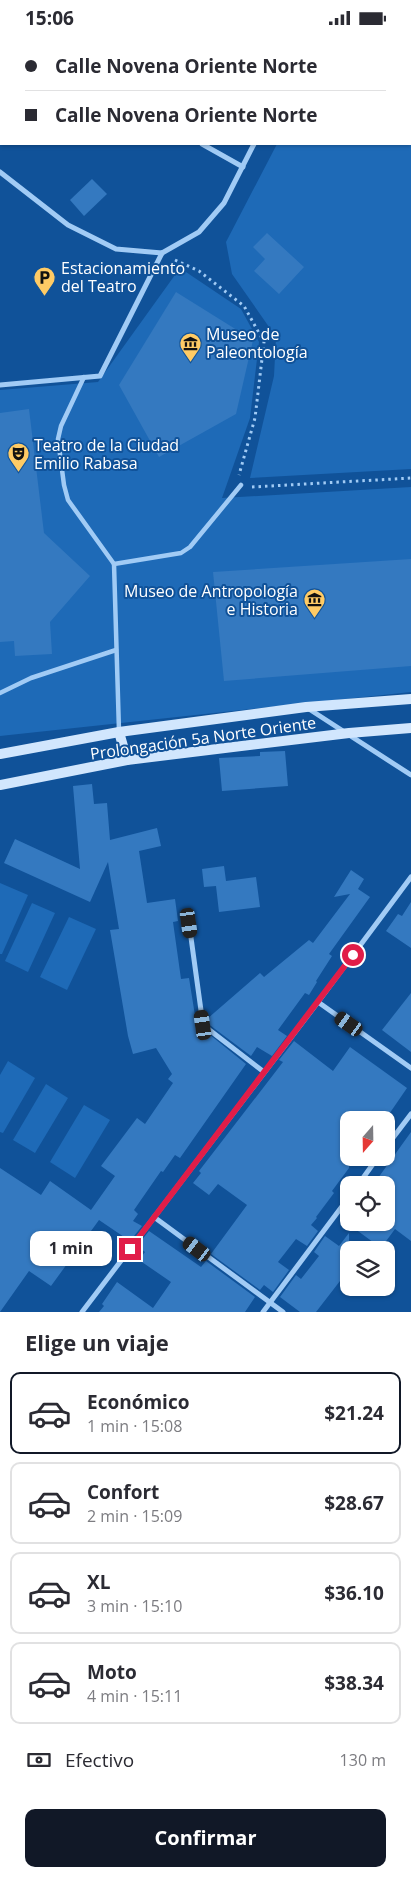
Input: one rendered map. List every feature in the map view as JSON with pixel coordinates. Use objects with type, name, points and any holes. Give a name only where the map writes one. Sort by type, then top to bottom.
[{"type":"main road","name":"Prolongación 5a Norte Oriente","points":[[0,755],[119,732],[306,707],[411,699]]},
{"type":"main road","name":"Prolongación 5a Norte Oriente","points":[[0,785],[127,761],[349,733],[411,728]]},
{"type":"main road","points":[[119,732],[127,761]]},
{"type":"street","points":[[204,145],[243,167]]},
{"type":"street","points":[[0,385],[100,376],[162,253],[199,232],[224,203],[254,145]]},
{"type":"street","points":[[0,172],[68,225],[116,249],[162,253]]},
{"type":"street","points":[[84,377],[61,426],[58,439],[64,485],[68,500],[114,564],[119,732]]},
{"type":"street","points":[[114,564],[182,553],[190,547],[241,485]]},
{"type":"street","points":[[0,693],[31,678],[116,650]]},
{"type":"street","points":[[306,707],[349,733],[411,775]]},
{"type":"street","points":[[82,1312],[411,877]]},
{"type":"street","points":[[189,923],[203,1025],[264,1072]]},
{"type":"street","points":[[318,1002],[411,1068]]},
{"type":"street","points":[[395,1135],[411,1114]]},
{"type":"street","points":[[263,1312],[340,1209]]},
{"type":"street","points":[[154,1217],[282,1312]]},
{"type":"path","points":[[162,253],[199,271],[244,306],[264,342],[255,418],[238,480],[241,485],[247,487],[411,478]]},
{"type":"shaded area","points":[[276,145],[411,145],[411,469],[250,478],[274,376],[276,337],[232,274],[226,242]]},
{"type":"shaded area","points":[[180,268],[241,309],[259,342],[250,418],[222,498],[411,487],[411,692],[0,736],[0,390],[98,382]]},
{"type":"shaded area","points":[[0,883],[28,895],[2,954],[0,954]]},
{"type":"shaded area","points":[[32,903],[55,913],[28,972],[5,961]]},
{"type":"shaded area","points":[[69,917],[96,929],[67,990],[40,977]]},
{"type":"shaded area","points":[[8,1061],[35,1078],[3,1133],[0,1132],[0,1075]]},
{"type":"shaded area","points":[[46,1084],[68,1098],[35,1153],[13,1140]]},
{"type":"shaded area","points":[[84,1105],[110,1120],[75,1178],[50,1162]]},
{"type":"building","points":[[92,179],[107,194],[84,216],[70,200]]},
{"type":"building","points":[[267,233],[304,267],[279,294],[254,271],[265,259],[253,247]]},
{"type":"building","name":"Museo de Paleontología","points":[[176,292],[253,340],[236,414],[159,457],[119,385]]},
{"type":"building","name":"Teatro de la Ciudad Emilio Rabasa","points":[[29,409],[44,533],[90,576],[50,622],[52,654],[15,656],[14,641],[0,642],[0,413]]},
{"type":"building","name":"Museo de Antropología e Historia","points":[[411,559],[411,666],[224,681],[213,572]]},
{"type":"building","points":[[285,751],[288,786],[222,791],[219,758],[260,756],[260,752]]},
{"type":"building","points":[[92,784],[94,804],[107,803],[110,840],[157,828],[161,846],[139,851],[147,903],[175,899],[178,921],[173,922],[181,979],[189,978],[197,1028],[199,1026],[246,1064],[180,1158],[175,1155],[163,1172],[161,1171],[134,1210],[138,1214],[133,1221],[142,1226],[130,1241],[99,1220],[51,1286],[29,1271],[0,1312],[0,1168],[41,1195],[50,1181],[91,1210],[115,1176],[101,1166],[137,1118],[145,1124],[173,1083],[168,1079],[172,1074],[156,1048],[133,1054],[128,1036],[110,930],[119,929],[108,862],[90,902],[4,863],[15,839],[80,869],[73,786]]},
{"type":"building","points":[[224,866],[226,881],[256,877],[260,907],[219,912],[216,886],[204,887],[202,869]]},
{"type":"building","points":[[351,870],[364,879],[358,889],[370,897],[329,954],[332,956],[309,995],[305,993],[278,1030],[287,1036],[272,1056],[257,1047],[251,1056],[207,1023],[207,1019],[260,973],[264,977],[309,940],[313,943],[350,894],[334,897]]},
{"type":"building","points":[[411,902],[411,948],[386,931],[398,914],[402,916]]},
{"type":"building","points":[[411,993],[411,1052],[382,1030]]},
{"type":"building","points":[[294,1041],[333,1071],[350,1047],[407,1088],[391,1111],[340,1111],[340,1166],[349,1166],[349,1168],[343,1176],[340,1176],[340,1180],[332,1191],[334,1193],[311,1225],[318,1231],[307,1246],[296,1239],[278,1262],[289,1270],[273,1292],[264,1285],[260,1290],[211,1254],[247,1205],[218,1184],[209,1195],[193,1183],[201,1173],[199,1171],[283,1062],[279,1060]]},
{"type":"building","points":[[411,1132],[411,1241],[395,1229],[395,1176],[379,1176],[387,1166],[395,1166],[395,1154]]},
{"type":"building","points":[[149,1231],[201,1267],[206,1261],[255,1297],[245,1312],[99,1312],[104,1306],[102,1304],[117,1282],[153,1308],[171,1282],[139,1260],[145,1252],[137,1246]]},
{"type":"building","points":[[358,1231],[394,1231],[386,1241],[371,1241]]},
{"type":"building","points":[[349,1233],[349,1241],[343,1241]]},
{"type":"building","points":[[325,1236],[339,1246],[340,1245],[340,1281],[316,1312],[300,1312],[280,1297],[296,1275],[301,1279],[319,1256],[314,1252]]},
{"type":"place","name":"Estacionamiento del Teatro","points":[[45,296]]},
{"type":"place","name":"Museo de Paleontología","points":[[190,362]]},
{"type":"place","name":"Teatro de la Ciudad Emilio Rabasa","points":[[18,473]]},
{"type":"place","name":"Museo de Antropología e Historia","points":[[314,619]]},
{"type":"route","points":[[130,1249],[353,955]]}]
